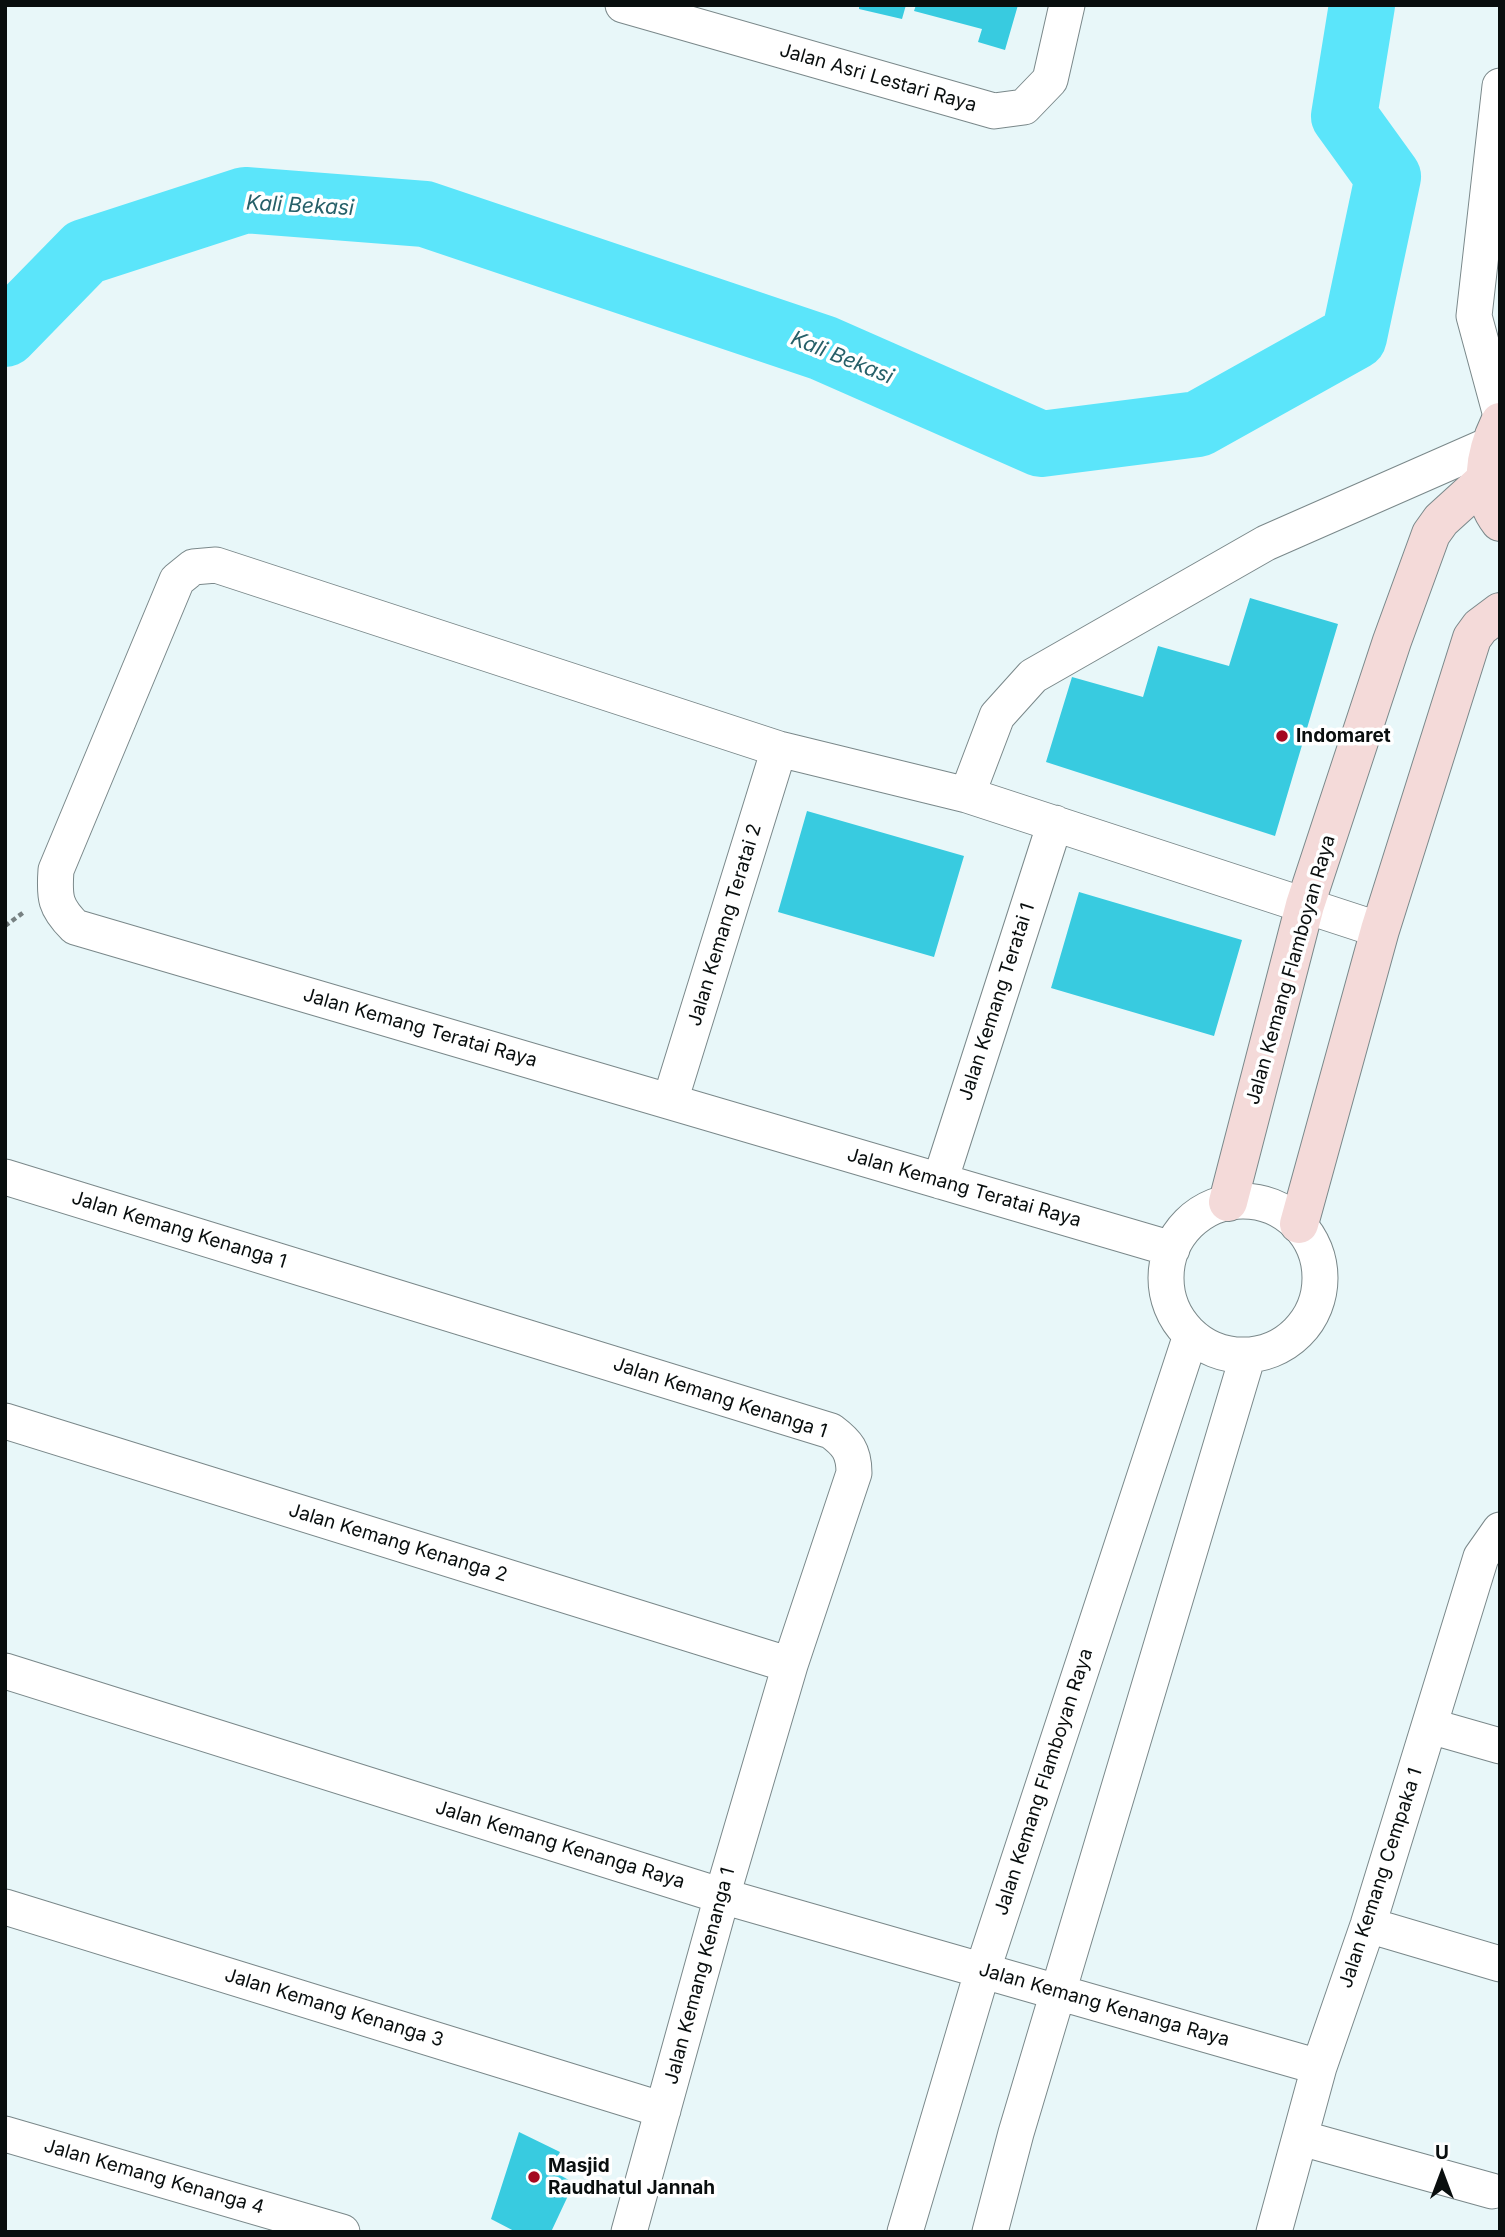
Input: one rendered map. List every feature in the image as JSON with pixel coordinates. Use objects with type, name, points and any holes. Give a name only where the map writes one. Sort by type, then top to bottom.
[{"type":"street","name":"Jalan Asri Lestari Raya","points":[[624,5],[994,111],[1024,107],[1050,80],[1067,5]]},
{"type":"street","points":[[1500,86],[1474,316],[1493,440],[1494,515],[1500,522]]},
{"type":"street","points":[[967,795],[998,716],[1033,676],[1266,543],[1493,440]]},
{"type":"street","name":"Jalan Kemang Flamboyan Raya","points":[[1228,1202],[1305,905],[1392,641],[1431,534],[1493,440]]},
{"type":"street","name":"Jalan Kemang Teratai Raya","points":[[779,748],[216,565],[192,567],[177,580],[55,870],[54,896],[62,914],[75,928],[1172,1249]]},
{"type":"street","points":[[1299,1224],[1380,930],[1472,638],[1480,627],[1500,612]]},
{"type":"street","points":[[779,748],[967,795],[1380,930]]},
{"type":"street","name":"Jalan Kemang Teratai 2","points":[[670,1101],[779,748]]},
{"type":"street","name":"Jalan Kemang Teratai 1","points":[[940,1181],[1055,823]]},
{"type":"street","name":"Jalan Kemang Kenanga 1","points":[[5,1177],[831,1431],[846,1442],[854,1456],[854,1473],[790,1665],[722,1896],[629,2232]]},
{"type":"street","points":[[1253,1201],[1278,1209],[1299,1224],[1315,1248],[1321,1277],[1317,1306],[1301,1331],[1277,1349],[1248,1355],[1227,1354],[1208,1347],[1191,1335],[1177,1317],[1168,1295],[1166,1272],[1172,1249],[1184,1228],[1204,1212],[1228,1202],[1253,1201]]},
{"type":"street","name":"Jalan Kemang Flamboyan Raya","points":[[905,2232],[983,1969],[1191,1335]]},
{"type":"street","points":[[990,2232],[1058,1991],[1248,1355]]},
{"type":"street","name":"Jalan Kemang Kenanga 2","points":[[5,1421],[790,1665]]},
{"type":"street","name":"Jalan Kemang Cempaka 1","points":[[1274,2232],[1319,2067],[1368,1925],[1482,1557],[1500,1530]]},
{"type":"street","name":"Jalan Kemang Kenanga Raya","points":[[5,1671],[722,1896],[1319,2067]]},
{"type":"street","points":[[1430,1726],[1500,1746]]},
{"type":"street","name":"Jalan Kemang Kenanga 3","points":[[5,1907],[663,2110]]},
{"type":"street","points":[[1368,1925],[1500,1964]]},
{"type":"street","name":"Jalan Kemang Kenanga 4","points":[[5,2134],[342,2232]]},
{"type":"street","points":[[1301,2138],[1492,2191]]},
{"type":"building","points":[[859,5],[906,5],[902,19],[859,9]]},
{"type":"building","points":[[916,5],[1018,5],[1005,50],[978,42],[982,29],[914,11]]},
{"type":"building","points":[[1250,598],[1338,624],[1275,836],[1046,762],[1072,677],[1143,697],[1158,646],[1229,666]]},
{"type":"building","points":[[807,811],[964,856],[934,957],[778,912]]},
{"type":"building","points":[[1079,892],[1242,940],[1214,1036],[1051,988]]},
{"type":"building","name":"Masjid Raudhatul Jannah","points":[[519,2132],[560,2152],[551,2170],[574,2183],[551,2232],[516,2232],[491,2219]]},
{"type":"waterway","name":"Kali Bekasi","points":[[5,334],[85,252],[245,200],[425,214],[823,348],[1041,444],[1198,424],[1354,337],[1388,177],[1344,116],[1362,5]]},
{"type":"place","name":"Indomaret","points":[[1282,736]]},
{"type":"place","name":"Masjid Raudhatul Jannah","points":[[534,2177]]}]
